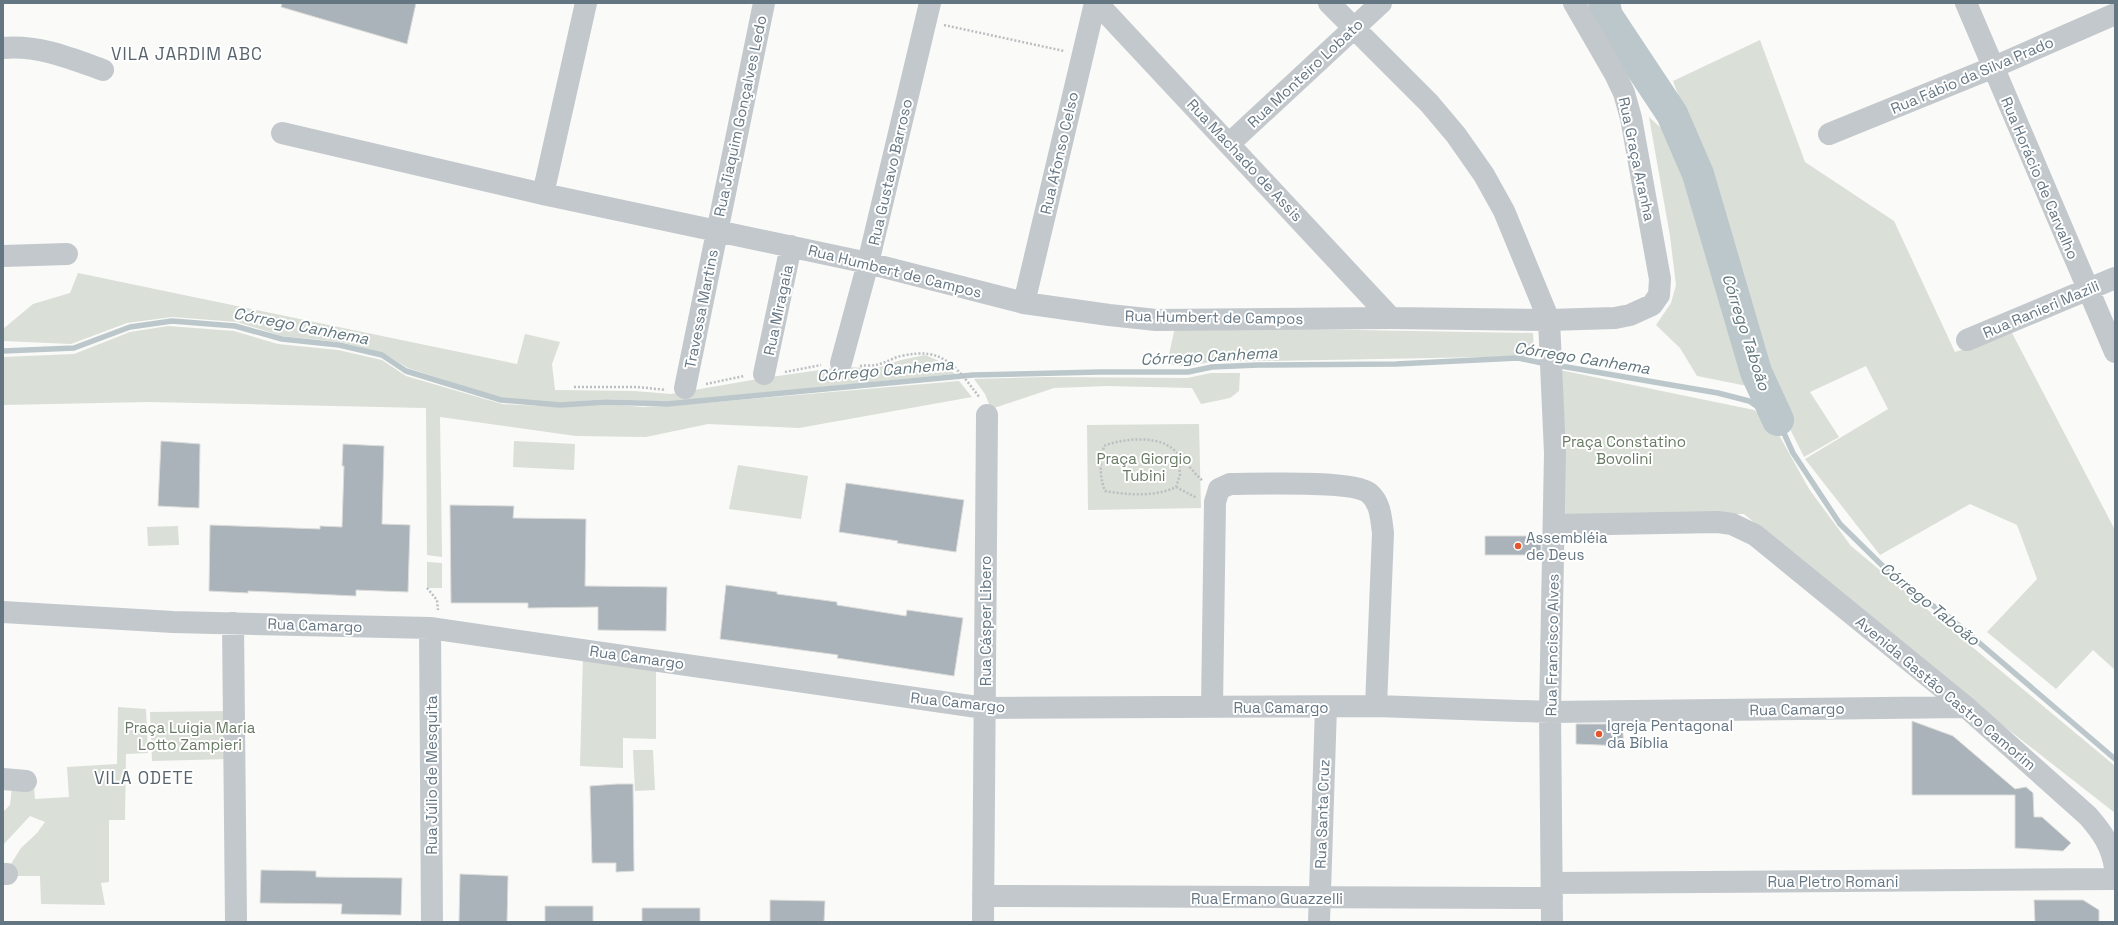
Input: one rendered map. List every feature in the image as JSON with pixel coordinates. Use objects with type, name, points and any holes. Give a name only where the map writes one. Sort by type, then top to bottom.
[{"type":"street","points":[[543,194],[586,3]]},
{"type":"street","name":"Rua Jiaquim Gonçalves Ledo","points":[[717,230],[764,3]]},
{"type":"street","name":"Rua Afonso Celso","points":[[1024,302],[1082,55],[1096,3]]},
{"type":"street","name":"Rua Machado de Assis","points":[[1096,3],[1230,143],[1391,318]]},
{"type":"street","name":"Rua Francisco Alves","points":[[1329,3],[1429,103],[1456,135],[1484,175],[1504,211],[1549,320],[1555,453],[1550,712],[1552,922]]},
{"type":"street","name":"Rua Monteiro Lobato","points":[[1230,143],[1381,3]]},
{"type":"street","name":"Rua Graça Aranha","points":[[1574,3],[1624,93],[1632,118],[1660,279]]},
{"type":"street","name":"Rua Horácio de Carvalho","points":[[1966,3],[2115,352]]},
{"type":"street","name":"Rua Gustavo Barroso","points":[[841,364],[868,263],[928,12]]},
{"type":"street","name":"Rua Fábio da Silva Prado","points":[[1829,134],[1994,67],[2115,14]]},
{"type":"street","points":[[3,48],[20,46],[48,51],[103,70]]},
{"type":"street","name":"Rua Humbert de Campos","points":[[282,133],[543,194],[868,263],[1024,302],[1109,315],[1156,320],[1391,318],[1549,320],[1615,318],[1630,315],[1652,305],[1660,294],[1660,279]]},
{"type":"street","name":"Travessa Martins","points":[[685,388],[717,230]]},
{"type":"street","name":"Rua Miragaia","points":[[764,374],[791,246]]},
{"type":"street","points":[[3,256],[67,254]]},
{"type":"street","name":"Rua Ranieri Mazili","points":[[1967,340],[2115,278]]},
{"type":"street","name":"Rua Cásper Libero","points":[[983,922],[987,415]]},
{"type":"street","points":[[1212,707],[1215,502],[1218,489],[1230,484],[1348,485],[1369,493],[1375,500],[1381,513],[1383,533],[1376,706]]},
{"type":"street","name":"Avenida Gastão Castro Camorim","points":[[1554,525],[1718,522],[1732,524],[1755,535],[1966,707],[2088,816],[2104,834],[2113,853],[2115,868]]},
{"type":"street","name":"Rua Camargo","points":[[3,612],[173,622],[430,628],[984,708],[1376,706],[1550,712],[1966,707]]},
{"type":"street","points":[[233,623],[236,922]]},
{"type":"street","name":"Rua Júlio de Mesquita","points":[[430,628],[432,922]]},
{"type":"street","name":"Rua Santa Cruz","points":[[1319,922],[1326,707]]},
{"type":"street","points":[[3,779],[26,781]]},
{"type":"street","name":"Rua Pletro Romani","points":[[1552,890],[2115,879]]},
{"type":"street","name":"Rua Ermano Guazzelli","points":[[983,896],[1319,898],[1552,890]]},
{"type":"path","points":[[928,12],[1082,55]]},
{"type":"path","points":[[951,363],[970,385]]},
{"type":"path","points":[[1178,454],[1180,475],[1176,487],[1165,492],[1118,494],[1105,491],[1100,476],[1104,446],[1114,442],[1140,440],[1167,445],[1178,454],[1194,473],[1205,482],[1218,489]]},
{"type":"green space","points":[[1760,40],[1805,162],[1894,221],[1955,352],[2012,333],[2115,530],[2115,670],[2093,650],[2056,689],[1987,632],[2037,579],[2017,525],[1970,504],[1880,555],[1805,459],[1888,409],[1866,366],[1810,392],[1839,437],[1804,457],[1762,373],[1761,346],[1701,155],[1673,81]]},
{"type":"green space","points":[[1649,117],[1662,129],[1691,193],[1708,242],[1733,342],[1747,386],[1697,376],[1680,348],[1656,325],[1671,303],[1676,285],[1670,236]]},
{"type":"green space","points":[[78,273],[517,364],[525,334],[560,342],[552,364],[555,390],[634,391],[671,394],[764,378],[841,367],[877,368],[901,360],[925,355],[937,360],[955,374],[666,402],[606,399],[559,403],[501,398],[408,368],[383,353],[340,342],[282,336],[237,322],[172,317],[127,323],[71,344],[3,341],[3,329],[33,304],[70,293]]},
{"type":"green space","points":[[168,326],[234,331],[278,344],[338,350],[382,360],[406,376],[502,404],[560,407],[608,404],[643,407],[669,406],[959,381],[972,397],[799,428],[708,424],[646,437],[576,436],[440,417],[442,557],[427,555],[426,408],[148,402],[3,405],[3,357],[74,354],[130,332]]},
{"type":"green space","points":[[1175,327],[1533,333],[1534,356],[1211,362],[1187,366],[1167,364]]},
{"type":"green space","name":"Praça Constatino Bovolini","points":[[1560,370],[1754,410],[1774,426],[1809,489],[1851,546],[2115,766],[2115,813],[1895,641],[1744,514],[1556,516]]},
{"type":"green space","points":[[1211,373],[1240,373],[1239,391],[1230,398],[1201,404],[1192,388],[1108,386],[1054,388],[991,409],[985,394],[974,379],[1048,377],[1187,378]]},
{"type":"green space","name":"Praça Giorgio Tubini","points":[[1199,424],[1201,508],[1088,510],[1087,425]]},
{"type":"green space","points":[[514,441],[575,444],[574,470],[513,467]]},
{"type":"green space","points":[[738,465],[808,476],[801,519],[729,509]]},
{"type":"green space","points":[[178,526],[179,545],[148,546],[147,527]]},
{"type":"green space","points":[[427,562],[442,563],[442,588],[427,588]]},
{"type":"green space","points":[[583,656],[656,669],[656,739],[623,738],[623,768],[580,766]]},
{"type":"green space","points":[[118,707],[146,709],[148,753],[126,754],[125,820],[109,820],[109,882],[101,883],[105,905],[41,904],[40,876],[14,876],[9,867],[21,848],[37,833],[45,822],[30,816],[3,845],[3,812],[10,805],[12,786],[34,786],[35,799],[69,797],[67,767],[117,764]]},
{"type":"green space","name":"Praça Luigia Maria Lotto Zampieri","points":[[230,711],[230,759],[152,761],[150,712]]},
{"type":"green space","points":[[633,750],[653,750],[655,790],[635,791]]},
{"type":"building","points":[[282,3],[416,3],[407,44],[281,7]]},
{"type":"building","points":[[161,441],[200,444],[199,508],[158,506]]},
{"type":"building","points":[[343,444],[384,446],[382,524],[410,525],[408,592],[356,590],[356,596],[248,591],[248,593],[209,591],[210,525],[320,529],[320,526],[342,527],[344,466],[342,466]]},
{"type":"building","points":[[846,483],[964,500],[956,552],[839,532]]},
{"type":"building","points":[[450,505],[514,506],[513,518],[586,519],[585,586],[667,587],[666,631],[598,630],[598,607],[528,608],[528,603],[451,603]]},
{"type":"building","name":"Assembléia de Deus","points":[[1485,536],[1541,536],[1541,555],[1485,555]]},
{"type":"building","points":[[726,585],[837,602],[837,605],[906,616],[907,610],[963,618],[954,676],[837,658],[838,655],[720,639]]},
{"type":"building","points":[[1912,721],[1953,736],[2015,789],[2026,787],[2033,793],[2034,817],[2042,817],[2071,843],[2063,851],[2015,848],[2015,795],[1912,795]]},
{"type":"building","name":"Igreja Pentagonal da Bíblia","points":[[1576,724],[1622,724],[1624,746],[1576,744]]},
{"type":"building","points":[[633,784],[634,871],[616,872],[616,863],[592,863],[590,786]]},
{"type":"building","points":[[261,870],[316,871],[316,877],[402,878],[401,915],[341,914],[342,904],[260,903]]},
{"type":"building","points":[[460,874],[508,876],[507,922],[459,922]]},
{"type":"building","points":[[770,900],[825,901],[824,922],[770,922]]},
{"type":"building","points":[[2034,900],[2083,900],[2099,910],[2099,922],[2035,922]]},
{"type":"building","points":[[545,906],[593,906],[593,922],[545,922]]},
{"type":"building","points":[[642,908],[700,908],[700,922],[642,922]]},
{"type":"waterway","name":"Córrego Taboão","points":[[1604,3],[1607,16],[1672,114],[1698,174],[1756,372],[1778,420]]},
{"type":"waterway","name":"Córrego Canhema","points":[[3,351],[74,348],[130,327],[172,321],[235,326],[282,339],[339,345],[382,355],[406,371],[501,400],[560,405],[606,402],[667,404],[973,375],[1100,372],[1188,372],[1212,367],[1258,365],[1396,364],[1518,358],[1547,364]]},
{"type":"waterway","name":"Córrego Taboão","points":[[1555,365],[1718,393],[1749,401],[1778,420],[1793,453],[1840,524],[1898,581],[1949,617],[2115,759]]},
{"type":"place","name":"Assembléia de Deus","points":[[1518,546]]},
{"type":"place","name":"Igreja Pentagonal da Bíblia","points":[[1599,734]]},
{"type":"district","name":"VILA JARDIM ABC","points":[[187,54]]},
{"type":"district","name":"VILA ODETE","points":[[144,778]]}]
